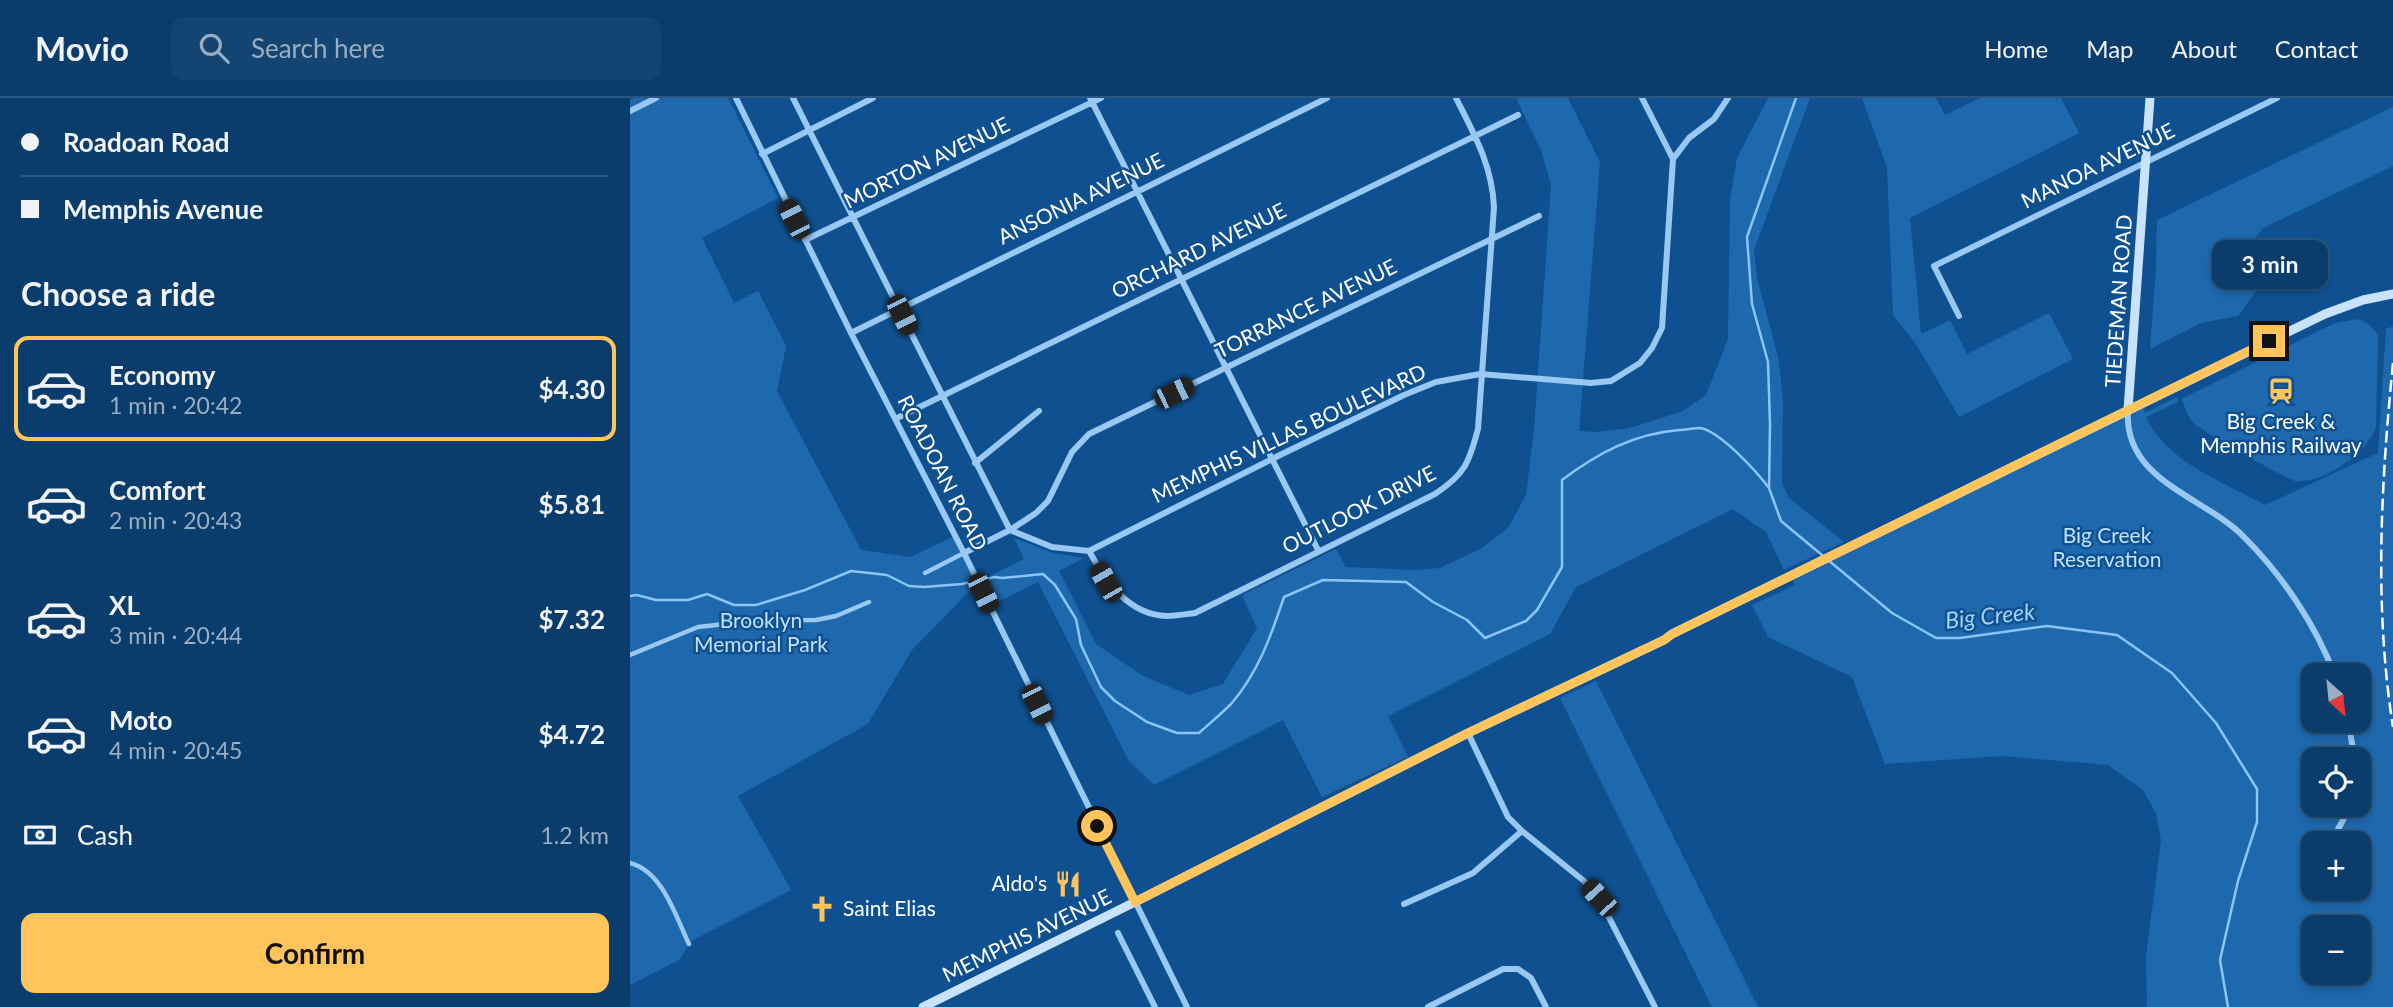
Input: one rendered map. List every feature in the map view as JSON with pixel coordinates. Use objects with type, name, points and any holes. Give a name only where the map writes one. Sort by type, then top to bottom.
[{"type":"main road","name":"TIEDEMAN ROAD","points":[[2128,410],[2150,98]]},
{"type":"main road","name":"MEMPHIS AVENUE","points":[[923,1007],[939,1003],[1468,733],[1664,640],[2325,314],[2393,293]]},
{"type":"street","points":[[630,111],[656,98]]},
{"type":"street","name":"ROADOAN ROAD","points":[[736,98],[1187,1007]]},
{"type":"street","points":[[793,98],[1010,530],[1052,547],[1089,551]]},
{"type":"street","points":[[762,154],[873,98]]},
{"type":"street","name":"MORTON AVENUE","points":[[805,240],[853,219],[1091,100],[1101,98]]},
{"type":"street","name":"ANSONIA AVENUE","points":[[851,333],[1327,98]]},
{"type":"street","name":"OUTLOOK DRIVE","points":[[1089,551],[1106,582],[1138,608],[1165,616],[1195,612],[1435,494],[1456,480],[1471,457],[1478,429],[1493,184],[1475,137],[1455,98]]},
{"type":"street","points":[[1642,98],[1673,159],[1689,138],[1714,119],[1728,98]]},
{"type":"street","name":"MANOA AVENUE","points":[[1959,316],[1934,266],[2277,98]]},
{"type":"street","points":[[1091,100],[1318,550]]},
{"type":"street","name":"ORCHARD AVENUE","points":[[895,419],[1518,115]]},
{"type":"street","name":"MEMPHIS VILLAS BOULEVARD","points":[[1089,551],[1272,459],[1436,382],[1480,374],[1591,383],[1611,381],[1640,363],[1652,348],[1662,328],[1673,159]]},
{"type":"street","name":"TORRANCE AVENUE","points":[[1010,530],[1036,513],[1048,501],[1072,452],[1089,434],[1539,216]]},
{"type":"street","name":"TIEDEMAN ROAD","points":[[2128,410],[2127,424],[2130,434],[2149,469],[2166,483],[2223,517],[2247,540],[2295,600],[2330,663]]},
{"type":"street","points":[[975,463],[1039,411]]},
{"type":"street","points":[[925,573],[1010,530]]},
{"type":"street","points":[[630,655],[698,627],[752,621],[816,620],[836,616],[869,602]]},
{"type":"street","points":[[1468,733],[1508,817],[1584,881],[1599,898],[1655,1007]]},
{"type":"street","points":[[1404,904],[1473,873],[1522,831]]},
{"type":"street","points":[[630,863],[644,867],[661,887],[689,944]]},
{"type":"street","points":[[1118,933],[1156,1007]]},
{"type":"street","points":[[1427,1007],[1437,1005],[1503,969],[1518,969],[1531,978],[1546,1007]]},
{"type":"green space","name":"Brooklyn Memorial Park","points":[[728,98],[778,198],[702,238],[734,303],[758,291],[786,346],[777,391],[861,550],[910,557],[955,536],[978,582],[1024,559],[1014,538],[1053,553],[1084,558],[1059,571],[1096,644],[1143,676],[1189,695],[1223,684],[1257,628],[1242,595],[1336,549],[1346,567],[1415,570],[1440,568],[1482,548],[1508,528],[1526,495],[1534,430],[1551,185],[1541,150],[1516,98],[1568,98],[1600,162],[1579,431],[1596,432],[1630,428],[1683,411],[1706,395],[1728,339],[1730,200],[1737,158],[1768,98],[1810,98],[1754,250],[1757,278],[1778,357],[1783,399],[1782,483],[1789,498],[1844,542],[1784,570],[1766,532],[1733,509],[1576,587],[1550,634],[1388,716],[1408,757],[1322,797],[1283,720],[1154,785],[1129,761],[1038,582],[990,606],[977,583],[912,650],[868,724],[738,796],[791,890],[691,941],[679,960],[630,985],[630,100]]},
{"type":"green space","points":[[1862,98],[1936,98],[1945,115],[1980,98],[2061,98],[2079,133],[1910,218],[1921,334],[1950,320],[1967,354],[2049,313],[2073,359],[1959,417],[1916,344],[1893,315],[1887,167]]},
{"type":"green space","points":[[2393,107],[2393,166],[2263,228],[2242,256],[2269,273],[2238,316],[2201,323],[2150,349],[2157,220]]},
{"type":"green space","points":[[2358,319],[2369,324],[2378,335],[2376,427],[2364,447],[2343,465],[2319,477],[2296,481],[2244,454],[2191,421],[2181,399],[2335,323]]},
{"type":"green space","name":"Big Creek Reservation","points":[[2393,327],[2393,1007],[2147,1007],[2146,956],[2161,841],[2156,813],[2143,790],[2108,765],[2002,756],[1885,764],[1852,677],[1768,637],[1752,605],[1795,585],[1791,576],[2143,402],[2145,413],[2177,397],[2178,402],[2146,417],[2155,433],[2182,459],[2265,505],[2378,453],[2386,328]]},
{"type":"green space","points":[[1596,681],[1758,1007],[1712,1007],[1560,698]]},
{"type":"waterway","name":"Big Creek","points":[[1796,98],[1747,237],[1752,304],[1768,362],[1769,488],[1781,521],[1892,613],[1936,638],[1960,638],[2047,626],[2117,635],[2172,673],[2216,723],[2257,789],[2257,822],[2238,881],[2220,960],[2228,1007]]},
{"type":"waterway","points":[[630,596],[656,600],[688,600],[707,594],[734,605],[756,605],[805,590],[851,571],[887,575],[909,586],[924,587],[962,584],[995,577],[1043,574],[1055,585],[1076,619],[1081,645],[1101,687],[1115,701],[1147,722],[1177,733],[1199,733],[1231,704],[1249,680],[1269,640],[1284,597],[1323,580],[1406,582],[1433,602],[1467,620],[1485,638],[1526,621],[1537,610],[1562,567],[1562,480],[1617,446],[1662,432],[1700,428],[1718,436],[1769,488]]},
{"type":"railway","points":[[2393,363],[2381,545],[2383,637],[2393,727]]},
{"type":"place","name":"Big Creek & Memphis Railway","points":[[2281,391]]},
{"type":"place","name":"Aldo's","points":[[1068,884]]},
{"type":"place","name":"Saint Elias","points":[[822,909]]},
{"type":"route","points":[[1097,826],[1135,902],[1468,733],[1664,640],[2269,341]]}]
